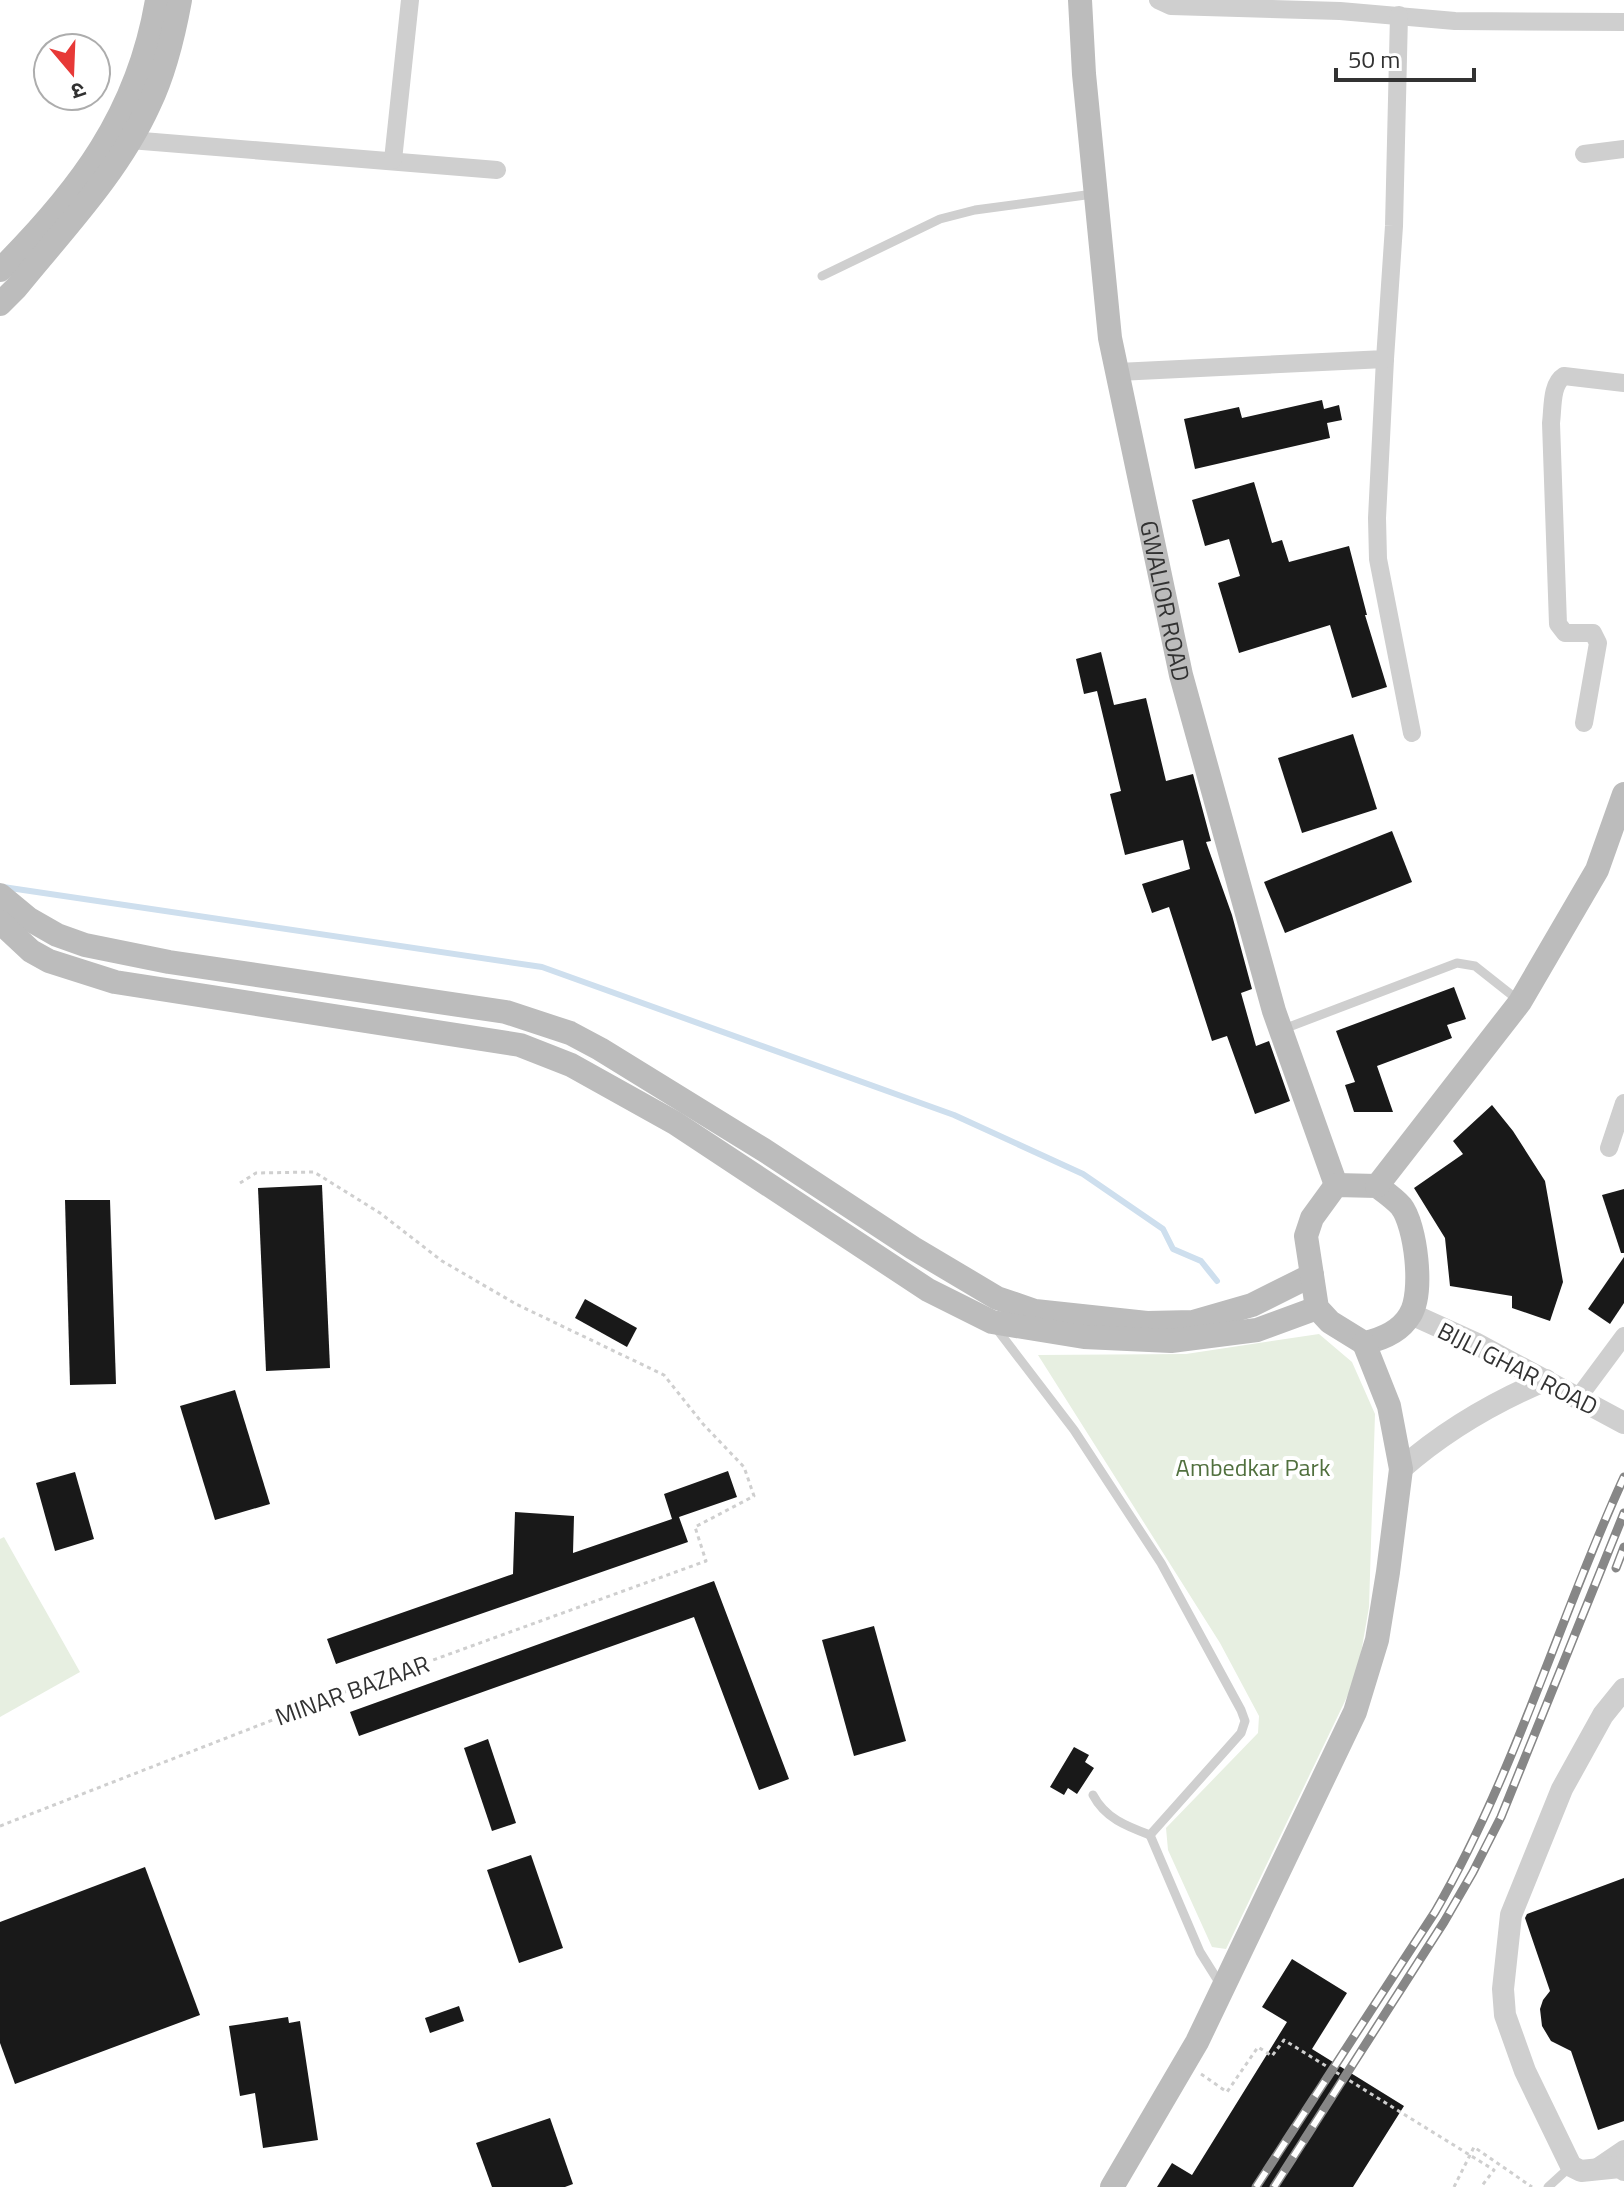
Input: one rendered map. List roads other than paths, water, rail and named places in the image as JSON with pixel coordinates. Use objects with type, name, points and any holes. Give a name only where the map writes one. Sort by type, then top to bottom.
[{"type":"main road","points":[[0,270],[94,163],[124,110],[143,64],[157,0]]},
{"type":"main road","points":[[0,304],[105,178],[130,140],[155,91],[180,0]]},
{"type":"main road","name":"GWALIOR ROAD","points":[[1080,0],[1110,338],[1181,675],[1281,1030],[1336,1185]]},
{"type":"main road","points":[[1377,1186],[1520,1002],[1597,870],[1624,794]]},
{"type":"main road","points":[[0,895],[8,920],[31,951],[49,961],[115,982],[163,992],[520,1045],[543,1052],[675,1123],[928,1290],[992,1322],[1084,1337],[1171,1341],[1257,1330],[1317,1308]]},
{"type":"main road","points":[[8,920],[85,945],[169,962],[506,1012],[555,1029],[600,1049],[997,1298],[1035,1311],[1106,1320],[1193,1322],[1252,1305],[1312,1275]]},
{"type":"main road","points":[[163,992],[169,962]]},
{"type":"main road","points":[[543,1052],[555,1029]]},
{"type":"main road","points":[[1112,2187],[1185,2063],[1223,1990],[1355,1712],[1377,1640],[1401,1469],[1389,1406],[1364,1343],[1330,1322],[1317,1308],[1306,1236],[1312,1218],[1336,1185],[1377,1186],[1403,1208],[1413,1240],[1418,1282],[1411,1314],[1387,1338],[1364,1343]]},
{"type":"street","points":[[393,160],[410,0]]},
{"type":"street","points":[[1158,0],[1171,6],[1326,10],[1455,21],[1624,22]]},
{"type":"street","points":[[1399,15],[1394,226],[1377,518],[1378,559],[1412,733]]},
{"type":"street","points":[[130,140],[497,170]]},
{"type":"street","points":[[1584,154],[1624,149]]},
{"type":"street","points":[[1118,372],[1385,359]]},
{"type":"street","points":[[1584,723],[1598,643],[1593,633],[1565,633],[1558,624],[1551,423],[1554,394],[1556,383],[1564,376],[1624,383]]},
{"type":"street","points":[[1609,1148],[1624,1103]]},
{"type":"street","name":"BIJLI GHAR ROAD","points":[[1411,1314],[1546,1380],[1624,1423]]},
{"type":"street","points":[[1578,1398],[1624,1336]]},
{"type":"street","points":[[1401,1469],[1429,1445],[1507,1397],[1546,1380]]},
{"type":"street","points":[[1592,2178],[1571,2166],[1525,2071],[1505,2015],[1503,1989],[1511,1915],[1562,1789],[1603,1715],[1624,1689]]},
{"type":"street","points":[[1592,2178],[1624,2149]]},
{"type":"street","points":[[1592,2178],[1620,2167],[1624,2170]]},
{"type":"lane","points":[[822,276],[940,219],[975,210],[1096,194]]},
{"type":"lane","points":[[1281,1030],[1457,963],[1475,966],[1520,1002]]},
{"type":"lane","points":[[992,1322],[1074,1430],[1161,1563],[1243,1714],[1241,1733],[1150,1835]]},
{"type":"lane","points":[[1093,1795],[1100,1808],[1111,1817],[1150,1835],[1200,1952],[1223,1990]]},
{"type":"lane","points":[[1548,2187],[1571,2166]]},
{"type":"waterway","points":[[3,887],[542,967],[954,1115],[1083,1174],[1163,1229],[1173,1249],[1201,1261],[1217,1281]]},
{"type":"railway","points":[[1256,2187],[1435,1912],[1463,1860],[1513,1752],[1624,1477]]},
{"type":"railway","points":[[1274,2187],[1473,1872],[1501,1817],[1624,1513]]},
{"type":"railway","points":[[1616,1568],[1624,1547]]},
{"type":"park label","name":"Ambedkar Park","points":[[1253,1467]]}]
